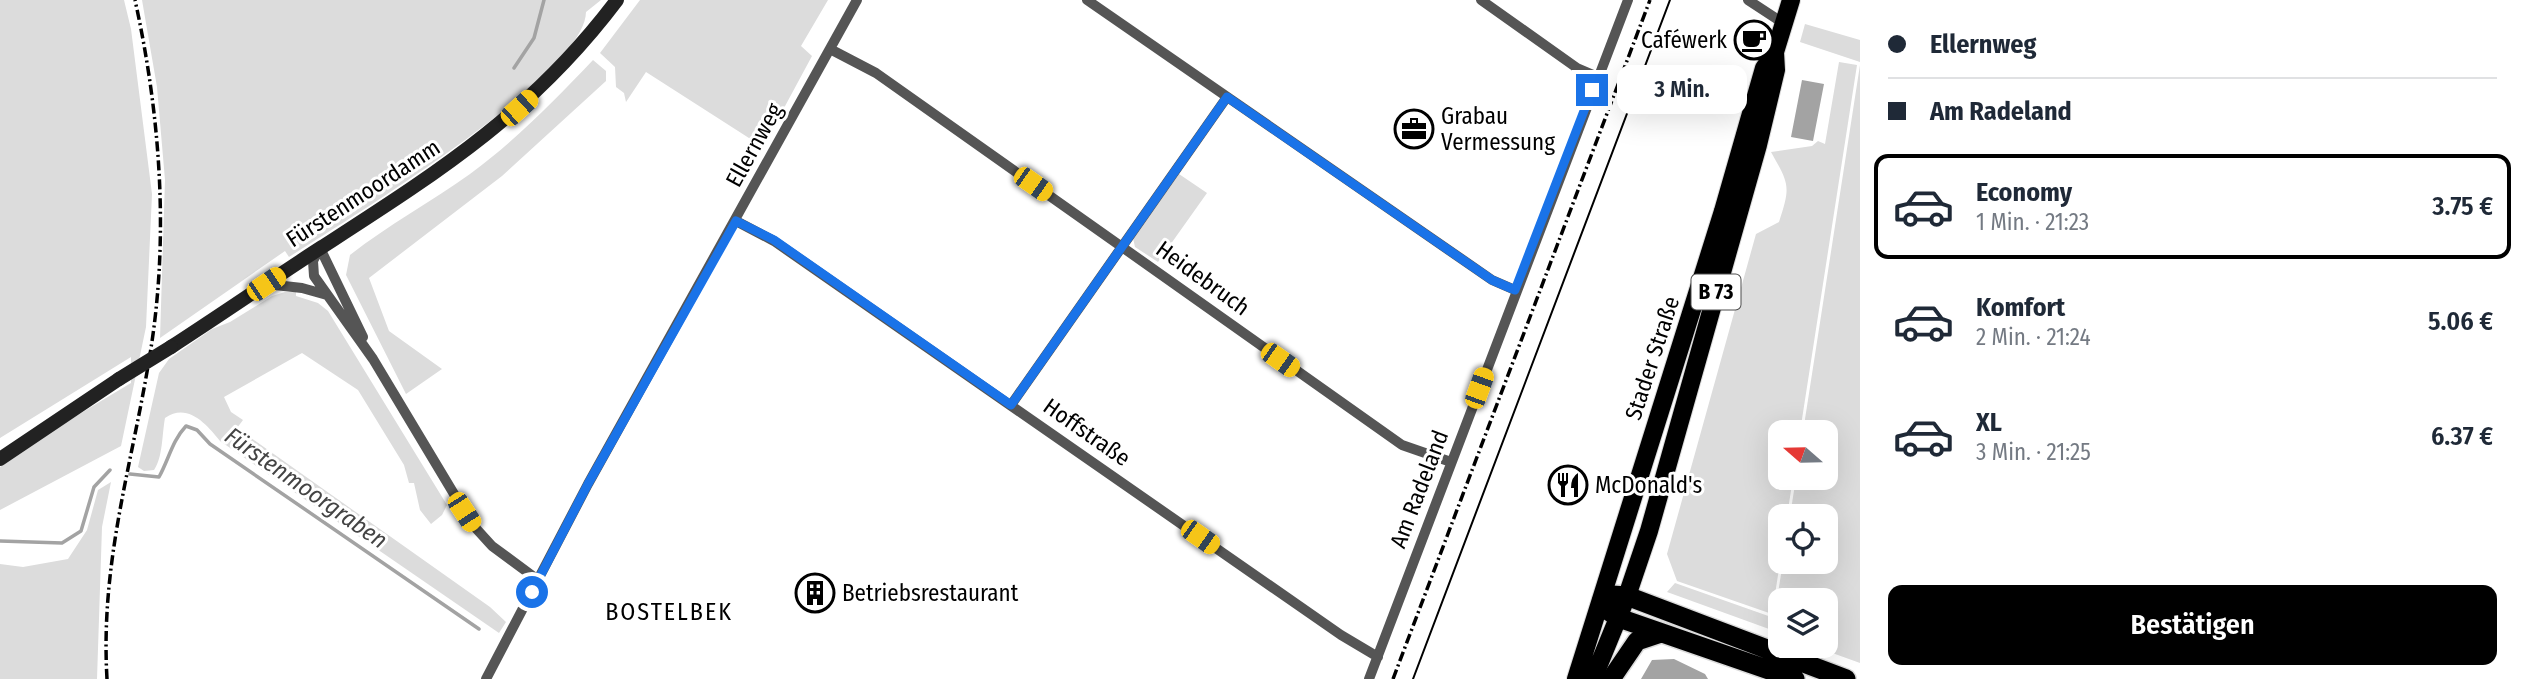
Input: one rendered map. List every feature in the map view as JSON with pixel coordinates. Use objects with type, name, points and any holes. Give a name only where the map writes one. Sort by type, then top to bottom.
[{"type":"highway","points":[[1796,679],[1619,618],[1607,610],[1602,600],[1612,595],[1627,596],[1846,679]]},
{"type":"highway","points":[[1611,679],[1637,641],[1661,633]]},
{"type":"main road","name":"Fürstenmoordamm","points":[[0,459],[445,167],[491,133],[555,73],[617,0]]},
{"type":"main road","name":"Stader Straße","points":[[1593,679],[1619,618],[1649,531],[1749,179],[1776,70],[1775,52],[1791,0]]},
{"type":"main road","name":"Stader Straße","points":[[1576,679],[1727,200],[1764,68],[1775,52]]},
{"type":"street","name":"Ellernweg","points":[[486,679],[857,0]]},
{"type":"street","points":[[1087,0],[1492,280],[1515,290]]},
{"type":"street","points":[[1480,0],[1577,68],[1598,77]]},
{"type":"street","name":"Am Radeland","points":[[1369,679],[1515,290],[1628,0]]},
{"type":"street","points":[[1748,0],[1783,23]]},
{"type":"street","name":"Heidebruch","points":[[830,49],[876,73],[1402,445],[1451,462]]},
{"type":"street","points":[[1011,405],[1227,97]]},
{"type":"street","name":"Hoffstraße","points":[[736,221],[774,240],[1341,635],[1378,657]]},
{"type":"street","points":[[320,248],[312,272],[373,359],[472,524],[492,546],[538,580]]},
{"type":"street","points":[[320,248],[373,359]]},
{"type":"street","points":[[266,284],[302,288],[327,295]]},
{"type":"shaded area","points":[[0,0],[124,0],[131,29],[152,194],[146,327],[121,446],[0,510],[0,467],[41,437],[131,383],[131,357],[0,438]]},
{"type":"shaded area","points":[[142,0],[601,0],[586,12],[575,39],[547,72],[458,145],[289,257],[285,251],[160,338],[165,180],[157,87]]},
{"type":"shaded area","points":[[640,0],[828,0],[801,46],[812,56],[763,147],[646,72],[626,102],[624,93],[616,87],[615,67],[600,53]]},
{"type":"shaded area","points":[[1805,24],[1860,40],[1860,62],[1800,42]]},
{"type":"shaded area","points":[[593,60],[606,71],[606,81],[502,176],[369,278],[389,331],[442,369],[406,394],[346,275],[350,255],[487,161],[534,120]]},
{"type":"shaded area","points":[[1839,62],[1857,65],[1802,420],[1768,420],[1768,490],[1791,490],[1789,504],[1768,504],[1768,574],[1778,574],[1776,588],[1768,588],[1768,613],[1677,581],[1667,554],[1756,234],[1779,222],[1785,200],[1785,179],[1771,152],[1812,146],[1818,141],[1825,144]]},
{"type":"shaded area","points":[[1860,65],[1860,663],[1838,655],[1838,588],[1779,588],[1781,574],[1838,574],[1838,504],[1792,504],[1794,490],[1838,490],[1838,420],[1805,420]]},
{"type":"shaded area","points":[[1802,80],[1824,84],[1813,141],[1791,137]]},
{"type":"shaded area","points":[[1179,174],[1207,193],[1158,262],[1135,247],[1133,238]]},
{"type":"shaded area","points":[[296,292],[296,296],[318,303],[328,311],[447,505],[442,515],[431,524],[420,510],[414,483],[409,483],[404,465],[358,390],[302,353],[224,397],[231,412],[243,420],[237,428],[490,607],[506,622],[499,633],[220,441],[203,422],[189,414],[173,414],[165,418],[157,465],[154,470],[144,471],[138,467],[159,373],[169,359],[212,329],[230,322],[272,296]]},
{"type":"shaded area","points":[[111,482],[102,527],[97,679],[0,679],[0,564],[23,567],[68,559],[87,530],[98,490]]},
{"type":"shaded area","points":[[1675,583],[1768,616],[1768,629],[1667,592]]},
{"type":"shaded area","points":[[1674,659],[1705,674],[1708,679],[1641,679],[1652,660]]},
{"type":"waterway","points":[[514,68],[534,38],[544,0]]},
{"type":"waterway","name":"Fürstenmoorgraben","points":[[130,474],[159,477],[181,432],[186,426],[197,430],[210,444],[479,629]]},
{"type":"waterway","name":"Fürstenmoorgraben","points":[[0,541],[62,543],[81,531],[94,487],[110,470]]},
{"type":"tram line","points":[[1413,679],[1670,0]]},
{"type":"railway","points":[[107,679],[106,635],[113,552],[151,348],[160,261],[156,130],[135,0]]},
{"type":"railway","points":[[1393,679],[1650,0]]},
{"type":"place","name":"Caféwerk","points":[[1754,40]]},
{"type":"place","name":"Grabau Vermessung","points":[[1414,129]]},
{"type":"place","name":"McDonald's","points":[[1568,485]]},
{"type":"place","name":"Betriebsrestaurant","points":[[815,593]]},
{"type":"district","name":"BOSTELBEK","points":[[669,612]]},
{"type":"route","points":[[532,592],[588,484],[736,221],[774,240],[1011,405],[1114,255],[1130,239],[1227,97],[1492,280],[1515,290],[1592,90]]}]
